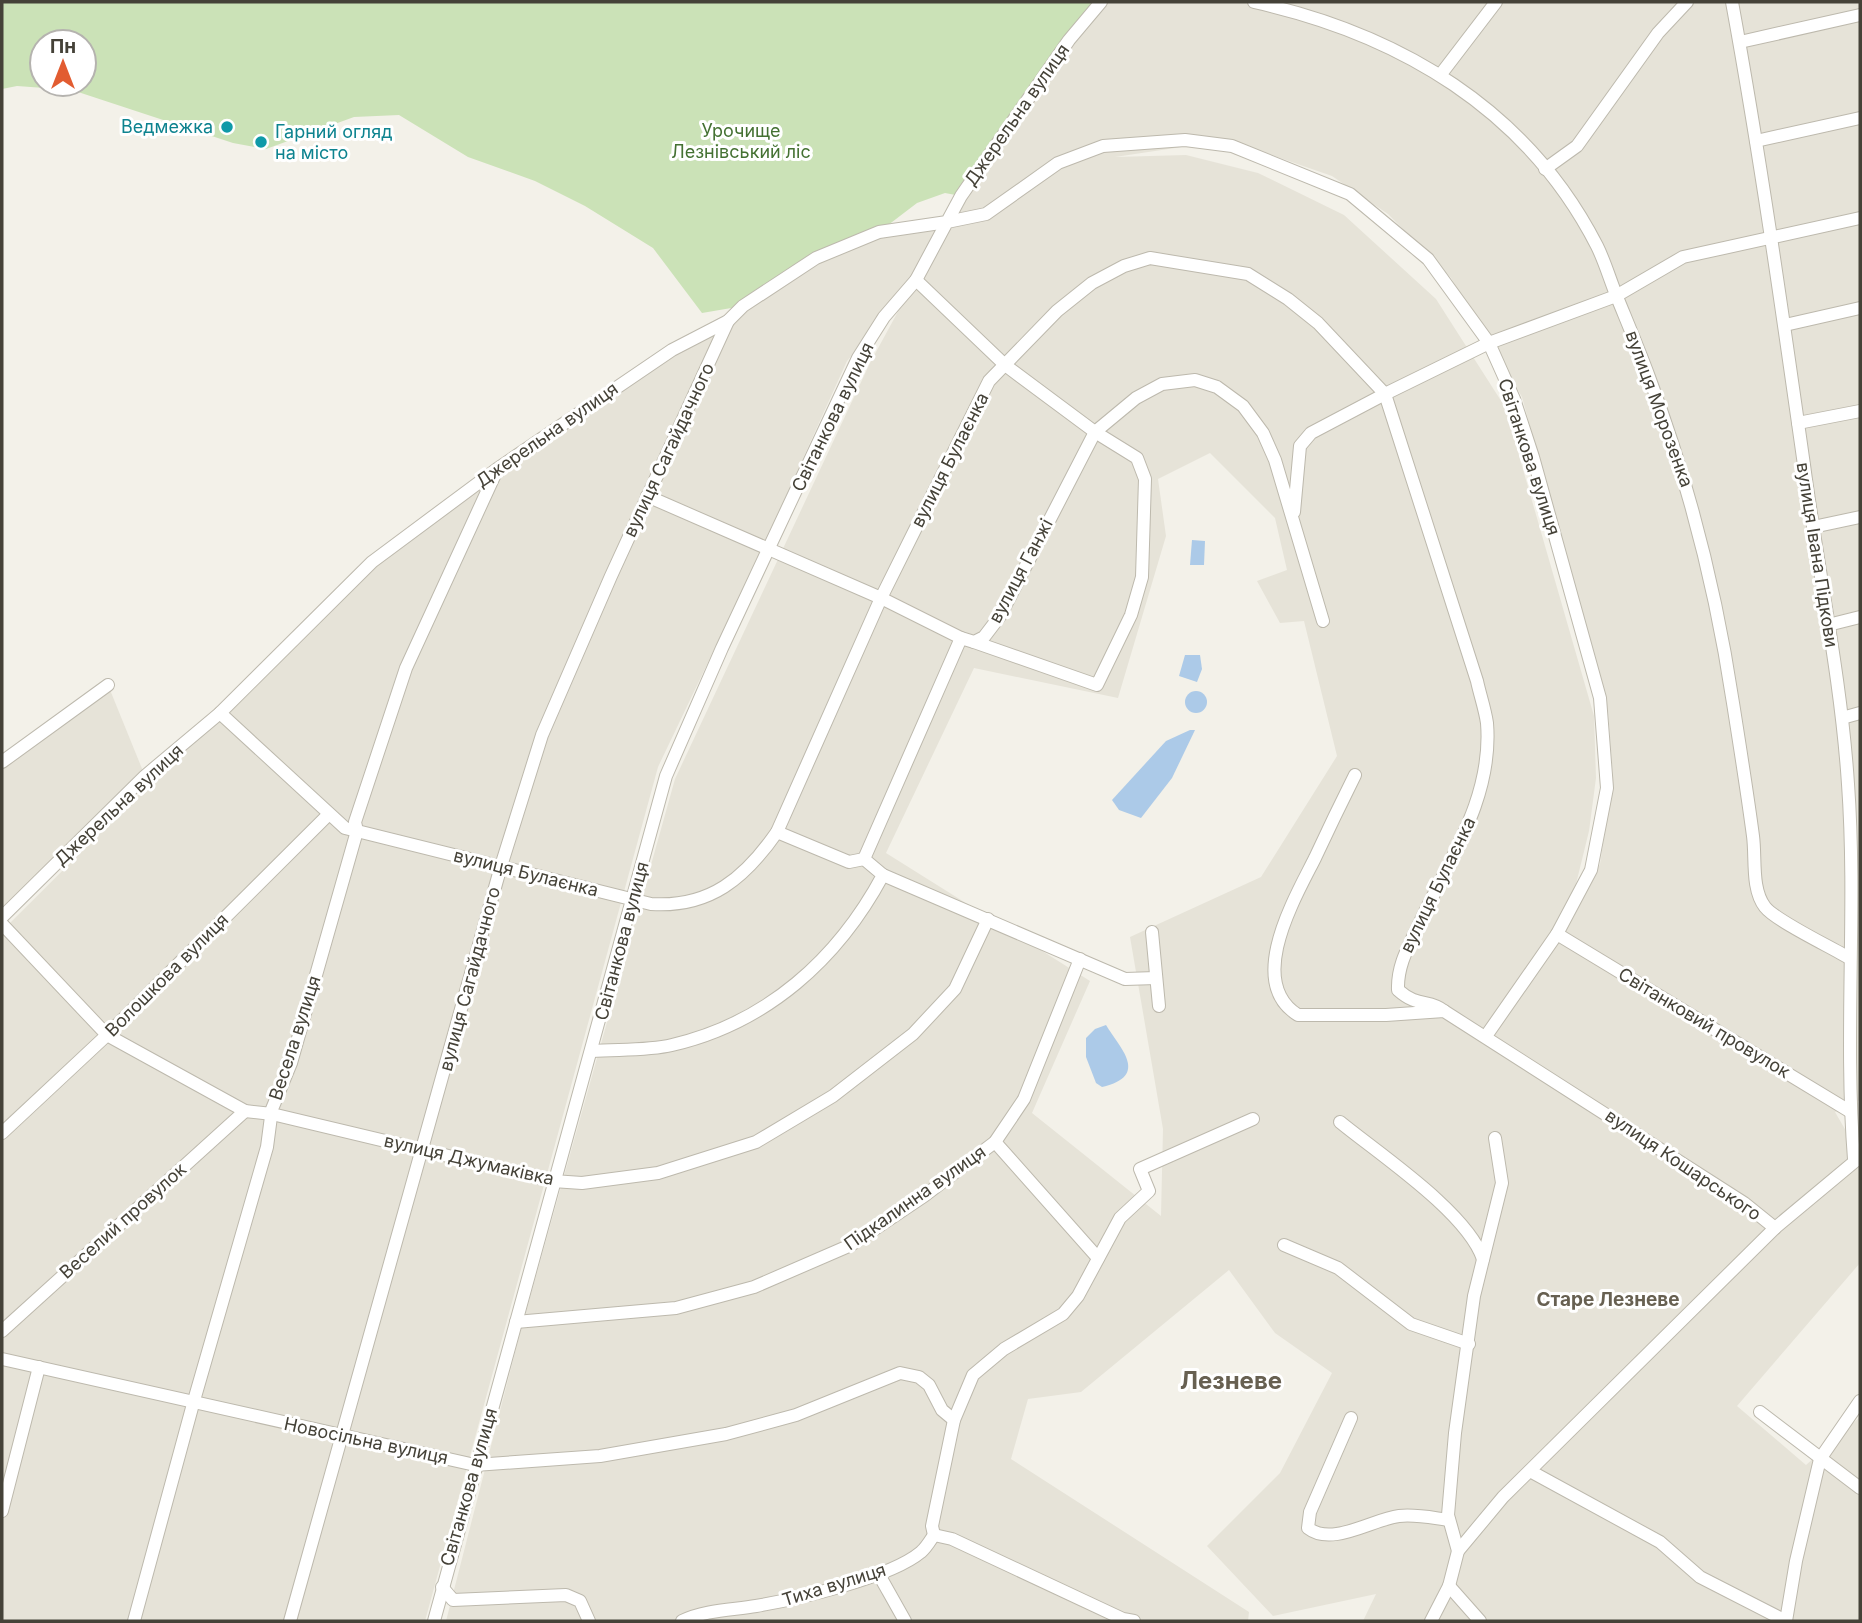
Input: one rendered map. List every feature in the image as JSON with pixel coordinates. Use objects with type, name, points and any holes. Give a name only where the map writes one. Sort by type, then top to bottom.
[{"type":"street","name":"Джерельна вулиця","points":[[2,917],[145,776],[220,713],[372,562],[497,469],[672,350],[728,321],[743,306],[806,265],[850,242],[879,232],[947,222],[961,196],[1061,51],[1101,2]]},
{"type":"street","name":"вулиця Морозенка","points":[[1254,2],[1302,6],[1407,54],[1441,74],[1503,123],[1545,169],[1597,246],[1677,449],[1707,559],[1754,838],[1758,895],[1767,910],[1849,958]]},
{"type":"street","points":[[1441,74],[1496,2]]},
{"type":"street","points":[[1545,169],[1577,146],[1658,33],[1687,2]]},
{"type":"street","name":"вулиця Івана Підкови","points":[[1732,2],[1772,236],[1855,814],[1856,919],[1849,958],[1853,1011],[1850,1112],[1857,1158]]},
{"type":"street","points":[[1740,42],[1860,15]]},
{"type":"street","points":[[1756,141],[1860,118]]},
{"type":"street","name":"Світанкова вулиця","points":[[433,1621],[552,1181],[592,1051],[666,776],[722,648],[858,358],[884,317],[916,280],[947,222],[986,214],[1058,163],[1102,146],[1185,140],[1232,146],[1350,194],[1427,259],[1489,343],[1514,398],[1533,457],[1600,698],[1607,788],[1600,837],[1591,870],[1557,934],[1486,1036]]},
{"type":"street","points":[[1294,523],[1300,446],[1311,433],[1489,343],[1616,296],[1683,257],[1860,218]]},
{"type":"street","name":"вулиця Булаєнка","points":[[220,713],[345,828],[633,900],[667,905],[720,891],[756,862],[777,832],[881,598],[989,381],[1057,311],[1092,283],[1124,266],[1150,258],[1248,274],[1288,299],[1318,323],[1385,394],[1459,623],[1486,721],[1487,749],[1471,823],[1398,972],[1398,990],[1412,1002],[1437,1006],[1444,1011]]},
{"type":"street","points":[[647,496],[881,598],[961,638],[1097,685],[1131,615],[1142,577],[1144,479],[1137,458],[1095,432],[1005,365],[916,280]]},
{"type":"street","points":[[1785,325],[1860,308]]},
{"type":"street","name":"вулиця Сагайдачного","points":[[290,1621],[501,866],[542,736],[647,496],[728,321]]},
{"type":"street","name":"вулиця Ганжі","points":[[974,642],[984,637],[1000,616],[1095,432],[1136,398],[1162,384],[1195,380],[1217,387],[1243,406],[1263,433],[1275,460],[1323,621]]},
{"type":"street","points":[[1798,423],[1860,411]]},
{"type":"street","name":"Весела вулиця","points":[[135,1621],[192,1404],[267,1147],[272,1114],[290,1063],[356,831],[355,822],[406,668],[497,469]]},
{"type":"street","points":[[1813,527],[1860,517]]},
{"type":"street","points":[[1829,625],[1860,617]]},
{"type":"street","points":[[864,859],[961,638]]},
{"type":"street","points":[[2,762],[108,685]]},
{"type":"street","points":[[1842,718],[1860,713]]},
{"type":"street","points":[[1355,775],[1283,925],[1276,953],[1277,990],[1283,1003],[1298,1015],[1386,1015],[1444,1011]]},
{"type":"street","name":"Волошкова вулиця","points":[[2,1133],[107,1035],[329,814]]},
{"type":"street","points":[[777,832],[849,862],[864,859]]},
{"type":"street","points":[[864,859],[883,875],[1125,979],[1156,978]]},
{"type":"street","points":[[592,1051],[669,1046],[710,1035],[739,1023],[809,976],[864,910],[883,875]]},
{"type":"street","name":"вулиця Джумаківка","points":[[2,924],[107,1035],[245,1111],[272,1114],[552,1181],[582,1183],[658,1173],[756,1142],[833,1096],[913,1034],[955,989],[988,919]]},
{"type":"street","points":[[1152,932],[1159,1006]]},
{"type":"street","name":"Світанковий провулок","points":[[1557,934],[1850,1112]]},
{"type":"street","name":"Підкалинна вулиця","points":[[516,1322],[676,1308],[754,1287],[851,1245],[924,1196],[995,1142],[1024,1099],[1080,959]]},
{"type":"street","name":"вулиця Кошарського","points":[[1431,1621],[1449,1586],[1458,1551],[1503,1497],[1775,1228],[1744,1203],[1444,1011]]},
{"type":"street","name":"Веселий провулок","points":[[2,1331],[245,1111]]},
{"type":"street","points":[[1134,1621],[1123,1619],[952,1539],[934,1535],[932,1526],[954,1420],[973,1375],[1004,1349],[1063,1314],[1078,1296],[1120,1218],[1149,1191],[1140,1169],[1253,1119]]},
{"type":"street","points":[[1340,1122],[1433,1197],[1468,1234],[1483,1259]]},
{"type":"street","points":[[1458,1551],[1449,1520],[1455,1433],[1475,1296],[1502,1183],[1495,1138]]},
{"type":"street","points":[[995,1142],[1098,1258]]},
{"type":"street","points":[[1775,1228],[1857,1158]]},
{"type":"street","points":[[1284,1245],[1338,1268],[1411,1324],[1469,1344]]},
{"type":"street","name":"Новосільна вулиця","points":[[2,1359],[192,1404],[475,1465],[600,1456],[726,1434],[796,1415],[900,1373],[919,1377],[929,1385],[942,1410],[954,1420]]},
{"type":"street","points":[[2,1511],[38,1367]]},
{"type":"street","points":[[1530,1471],[1660,1542],[1700,1577],[1786,1621],[1796,1561],[1820,1458],[1860,1401]]},
{"type":"street","points":[[1760,1412],[1860,1488]]},
{"type":"street","points":[[1351,1419],[1310,1512],[1308,1528],[1315,1533],[1329,1533],[1395,1517],[1449,1520]]},
{"type":"street","name":"Тиха вулиця","points":[[682,1621],[709,1612],[794,1599],[878,1573],[914,1557],[934,1535]]},
{"type":"street","points":[[878,1573],[905,1621]]},
{"type":"street","points":[[1449,1586],[1480,1621]]},
{"type":"street","points":[[442,1587],[453,1600],[566,1595],[580,1601],[589,1621]]},
{"type":"shaded area","points":[[1101,2],[1860,2],[1860,1100],[1835,1112],[1860,1155],[1860,1263],[1737,1406],[1806,1465],[1860,1417],[1860,1621],[1363,1621],[1376,1594],[1273,1616],[1207,1546],[1280,1473],[1332,1373],[1275,1333],[1229,1270],[1081,1392],[1028,1399],[1011,1459],[1249,1612],[1248,1621],[446,1621],[519,1337],[675,779],[870,363],[913,284],[847,361],[757,560],[658,767],[425,1621],[2,1621],[2,931],[372,562],[497,469],[850,242],[947,222]],"holes":[[[1228,140],[1332,176],[1388,214],[1451,278],[1522,397],[1608,711],[1613,776],[1600,864],[1564,933],[1589,831],[1596,778],[1594,716],[1505,407],[1436,299],[1344,215],[1258,173],[1186,155],[1115,157]],[[1210,453],[1275,518],[1287,570],[1257,581],[1280,623],[1304,621],[1337,756],[1261,877],[1130,937],[1163,1129],[1161,1216],[1032,1113],[1090,981],[886,853],[974,668],[1118,698],[1166,536],[1158,479]]]},
{"type":"shaded area","points":[[108,685],[145,776],[2,917],[2,762]]},
{"type":"green space","name":"Урочище Лезнівський ліс","points":[[2,2],[1101,2],[961,196],[945,193],[917,203],[879,232],[850,242],[743,306],[702,313],[653,248],[585,206],[535,181],[468,157],[399,115],[354,117],[266,149],[233,143],[96,98],[98,28],[28,28],[28,87],[2,89]]},
{"type":"water","points":[[1192,540],[1205,541],[1204,565],[1190,565]]},
{"type":"water","points":[[1185,655],[1200,655],[1202,669],[1197,682],[1179,676]]},
{"type":"water","points":[[1196,691],[1204,694],[1207,702],[1204,710],[1196,713],[1188,710],[1185,702],[1188,694]]},
{"type":"water","points":[[1195,730],[1172,778],[1141,818],[1119,810],[1112,800],[1166,741]]},
{"type":"water","points":[[1106,1025],[1123,1051],[1128,1068],[1125,1076],[1117,1082],[1102,1087],[1096,1083],[1086,1057],[1086,1038],[1095,1029]]},
{"type":"place","name":"Ведмежка","points":[[227,127]]},
{"type":"place","name":"Гарний огляд на місто","points":[[261,142]]},
{"type":"district","name":"Старе Лезневе","points":[[1608,1299]]},
{"type":"district","name":"Лезневе","points":[[1231,1381]]}]
